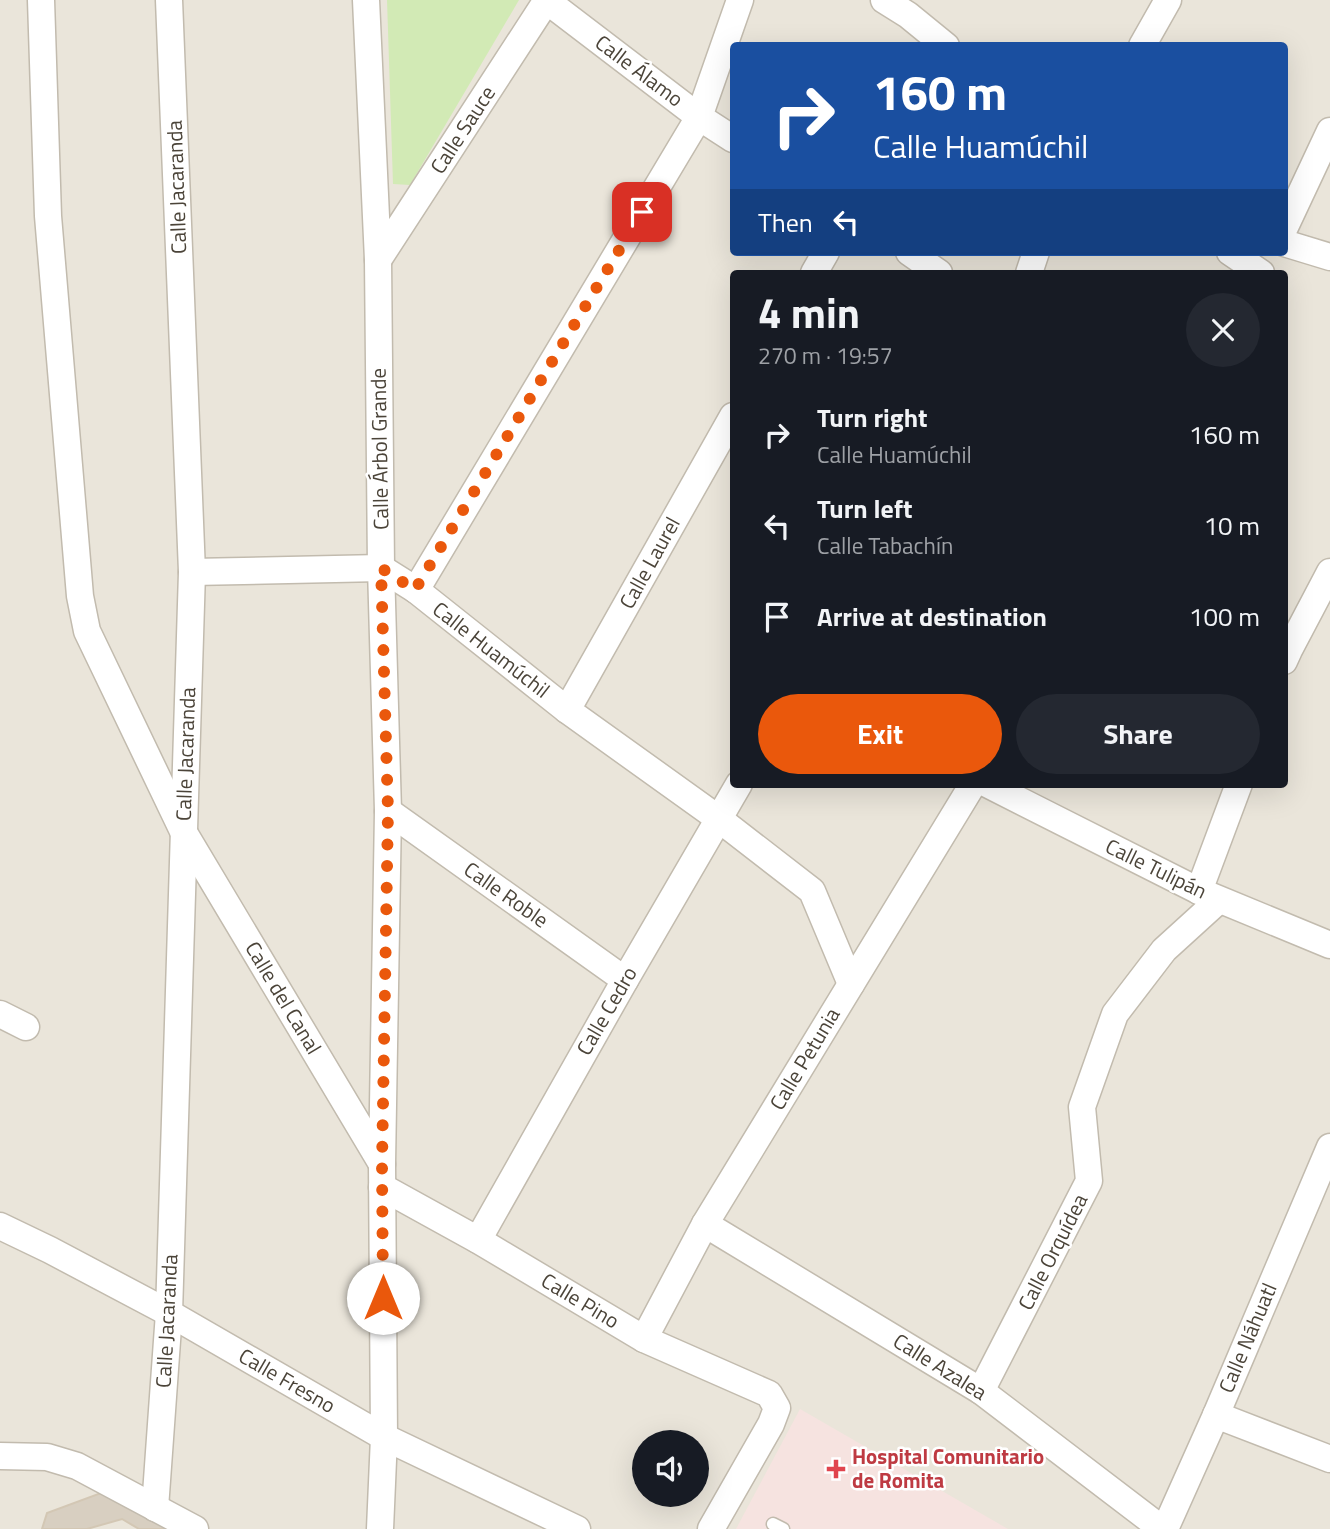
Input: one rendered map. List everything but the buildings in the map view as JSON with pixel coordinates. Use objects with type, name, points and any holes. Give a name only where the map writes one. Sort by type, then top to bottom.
[{"type":"street","name":"Calle del Canal","points":[[41,0],[48,216],[80,596],[87,631],[183,831],[382,1176]]},
{"type":"street","name":"Calle Jacaranda","points":[[155,1508],[169,1313],[192,572],[169,0]]},
{"type":"street","name":"Calle Árbol Grande","points":[[366,0],[378,260],[381,568],[388,811],[382,1176],[384,1437],[380,1529]]},
{"type":"street","name":"Calle Sauce","points":[[378,260],[547,0]]},
{"type":"street","name":"Calle Álamo","points":[[547,0],[699,117],[730,137]]},
{"type":"street","points":[[415,590],[699,117],[740,0]]},
{"type":"street","points":[[884,0],[913,8],[943,42]]},
{"type":"street","points":[[1145,41],[1168,0]]},
{"type":"street","points":[[1288,220],[1330,131]]},
{"type":"street","points":[[1288,244],[1330,257]]},
{"type":"street","points":[[915,256],[935,270]]},
{"type":"street","points":[[1236,256],[1257,270]]},
{"type":"street","name":"Calle Laurel","points":[[567,710],[730,421]]},
{"type":"street","points":[[192,572],[381,568]]},
{"type":"street","name":"Calle Huamúchil","points":[[381,568],[415,590],[567,710],[719,819],[812,891],[850,984]]},
{"type":"street","points":[[1288,652],[1330,572]]},
{"type":"street","name":"Calle Cedro","points":[[478,1240],[737,788]]},
{"type":"street","name":"Calle Petunia","points":[[644,1339],[705,1224],[971,788]]},
{"type":"street","name":"Calle Tulipán","points":[[995,788],[1209,895],[1330,945]]},
{"type":"street","name":"Calle Orquídea","points":[[981,1391],[1089,1181],[1082,1108],[1115,1014],[1209,895],[1238,788]]},
{"type":"street","name":"Calle Roble","points":[[388,811],[625,980]]},
{"type":"street","points":[[0,1013],[26,1027]]},
{"type":"street","name":"Calle Náhuatl","points":[[1163,1529],[1321,1192],[1330,1146]]},
{"type":"street","name":"Calle Pino","points":[[382,1176],[478,1240],[644,1339],[769,1394],[777,1408],[771,1424],[711,1529]]},
{"type":"street","name":"Calle Azalea","points":[[705,1224],[981,1391],[1163,1529]]},
{"type":"street","name":"Calle Fresno","points":[[0,1226],[169,1313],[384,1437],[577,1529]]},
{"type":"street","points":[[1216,1415],[1330,1459]]},
{"type":"street","points":[[0,1456],[47,1457],[77,1466],[195,1529]]},
{"type":"shaded area","points":[[0,0],[1330,0],[1330,1529],[0,1529]]},
{"type":"shaded area","name":"Hospital Comunitario de Romita","points":[[800,1409],[1008,1529],[736,1529]]},
{"type":"green space","points":[[387,0],[519,0],[410,185],[393,184]]},
{"type":"place","name":"Hospital Comunitario de Romita","points":[[836,1469]]},
{"type":"route","points":[[383,1298],[382,1164],[388,811],[381,568],[415,590],[642,212]]}]
